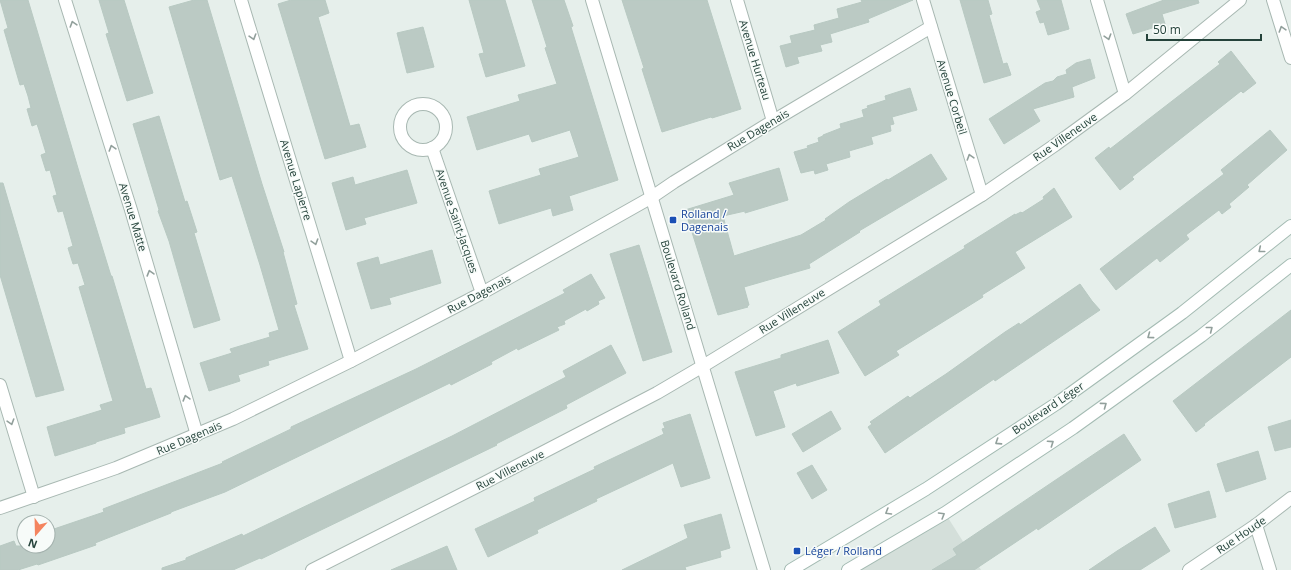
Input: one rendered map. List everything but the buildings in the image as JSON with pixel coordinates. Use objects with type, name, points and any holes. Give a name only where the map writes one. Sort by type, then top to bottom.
[{"type":"street","name":"Avenue Matte","points":[[66,0],[131,210],[197,435]]},
{"type":"street","name":"Avenue Lapierre","points":[[241,0],[351,361]]},
{"type":"street","name":"Boulevard Rolland","points":[[592,0],[764,570]]},
{"type":"street","name":"Avenue Hurteau","points":[[737,0],[773,121]]},
{"type":"street","name":"Avenue Corbeil","points":[[923,0],[982,195]]},
{"type":"street","points":[[1097,0],[1125,94]]},
{"type":"street","name":"Rue Villeneuve","points":[[312,570],[650,396],[703,366],[982,195],[1055,145],[1125,94],[1240,0]]},
{"type":"street","points":[[1273,0],[1291,58]]},
{"type":"street","name":"Rue Dagenais","points":[[0,508],[116,468],[197,435],[351,361],[482,293],[652,197],[773,121],[931,27]]},
{"type":"street","name":"Avenue Saint-Jacques","points":[[432,148],[482,293]]},
{"type":"street","name":"Boulevard Léger","points":[[791,570],[926,489],[1056,404],[1182,313],[1291,226]]},
{"type":"street","points":[[848,570],[945,513],[1073,428],[1201,336],[1291,265]]},
{"type":"street","points":[[0,385],[34,497]]},
{"type":"street","name":"Rue Houde","points":[[1189,570],[1256,526],[1291,498]]},
{"type":"street","points":[[1256,526],[1270,570]]},
{"type":"shaded area","points":[[945,513],[981,570],[848,570]]},
{"type":"place","name":"Rolland / Dagenais","points":[[673,220]]},
{"type":"place","name":"Léger / Rolland","points":[[797,551]]}]
